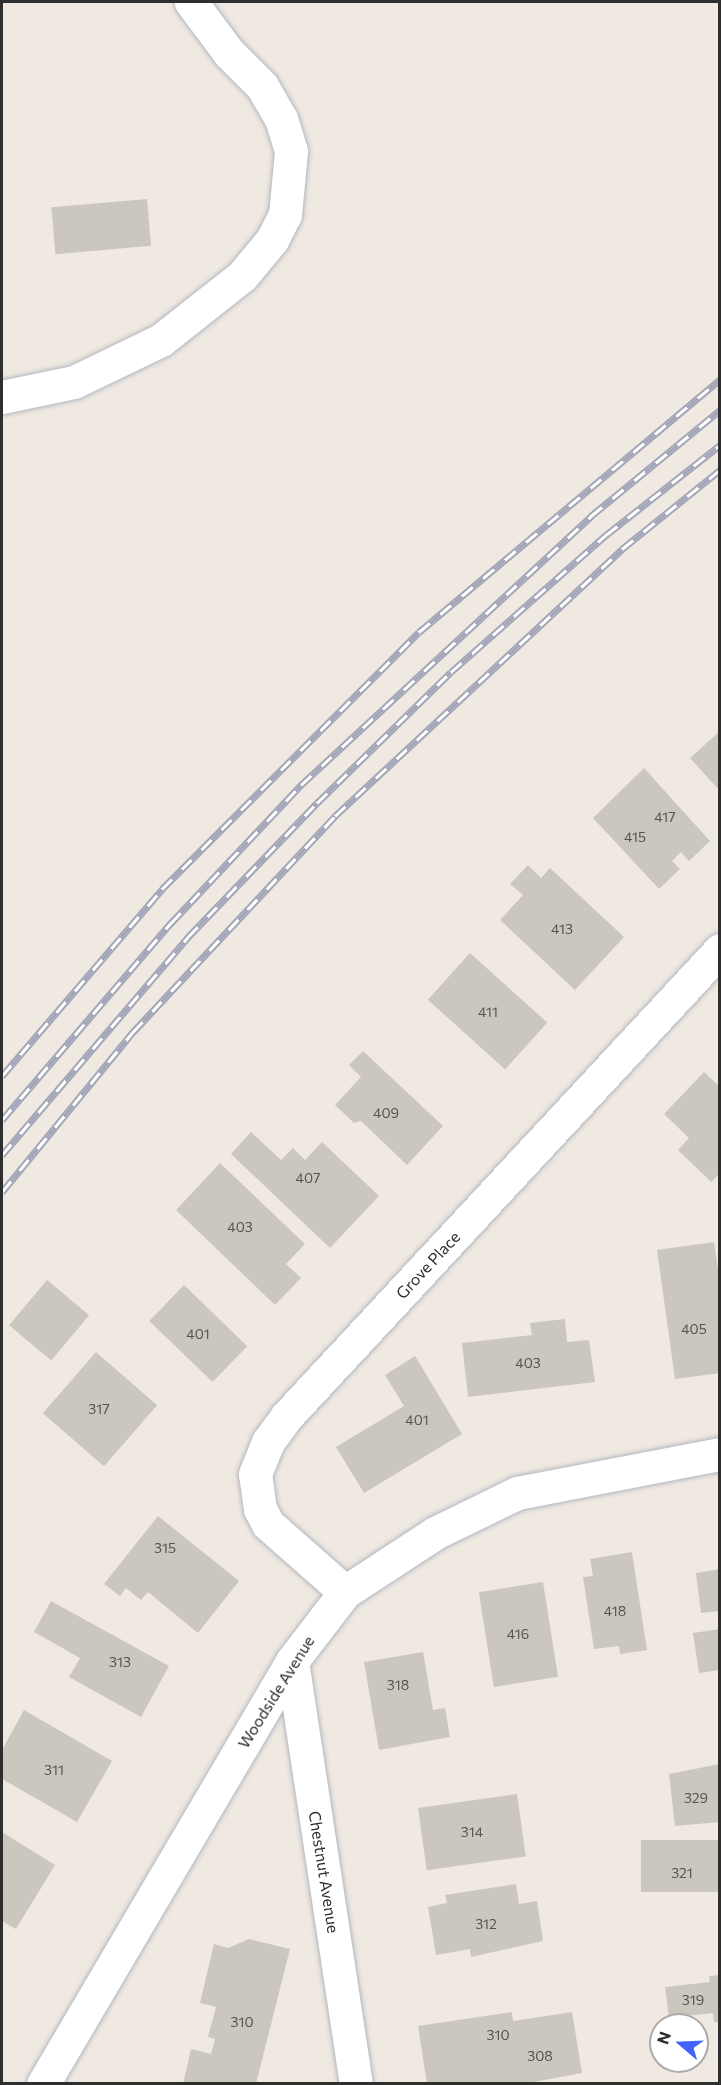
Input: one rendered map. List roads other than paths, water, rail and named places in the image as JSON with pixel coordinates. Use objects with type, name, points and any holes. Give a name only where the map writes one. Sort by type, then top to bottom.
[{"type":"street","points":[[2,397],[74,382],[161,340],[242,276],[272,240],[285,215],[291,151],[281,119],[262,86],[199,17],[191,2]]},
{"type":"street","name":"Grove Place","points":[[345,1592],[268,1524],[260,1509],[255,1474],[268,1443],[287,1416],[720,950]]},
{"type":"street","name":"Woodside Avenue","points":[[43,2084],[292,1661],[345,1592],[435,1533],[517,1493],[720,1454]]},
{"type":"street","name":"Chestnut Avenue","points":[[292,1661],[356,2084]]},
{"type":"railway","points":[[2,1076],[162,889],[419,632],[720,379]]},
{"type":"railway","points":[[2,1120],[171,923],[301,785],[591,516],[720,410]]},
{"type":"railway","points":[[2,1155],[188,937],[317,803],[451,672],[606,535],[720,445]]},
{"type":"railway","points":[[2,1192],[133,1032],[335,816],[622,549],[720,470]]}]
